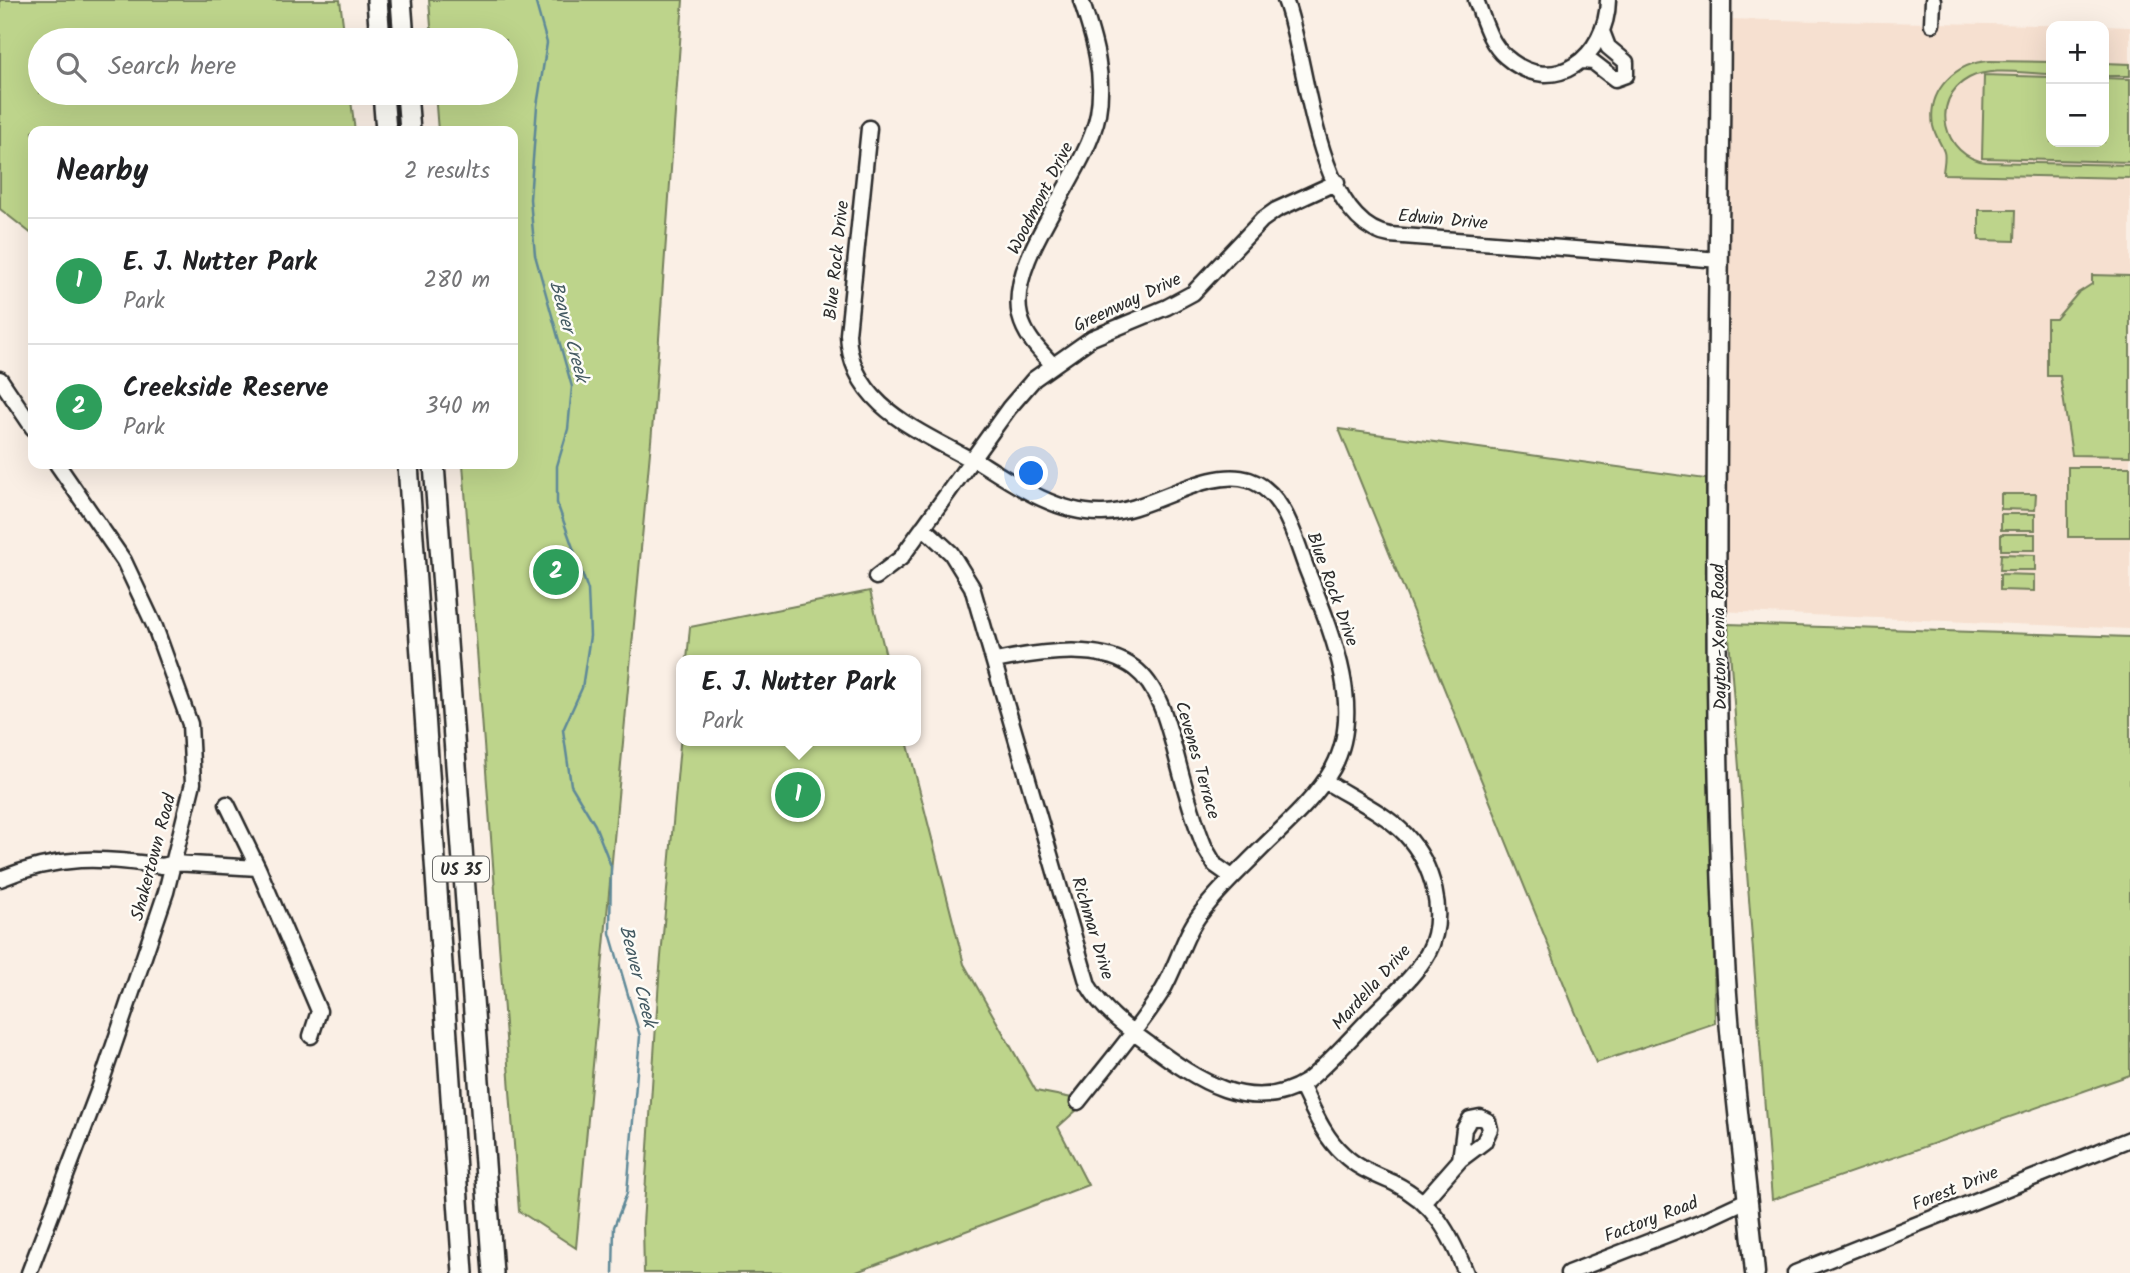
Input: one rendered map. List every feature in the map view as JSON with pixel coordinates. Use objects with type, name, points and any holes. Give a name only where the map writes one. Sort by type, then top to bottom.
[{"type":"highway","points":[[377,0],[379,28]]},
{"type":"highway","points":[[401,0],[403,28]]},
{"type":"highway","points":[[384,105],[386,126]]},
{"type":"highway","points":[[408,105],[410,126]]},
{"type":"highway","name":"US 35","points":[[408,469],[463,1273]]},
{"type":"highway","name":"US 35","points":[[434,469],[493,1273]]},
{"type":"main road","name":"Dayton-Xenia Road","points":[[1721,0],[1718,611],[1725,960],[1755,1273]]},
{"type":"street","name":"Woodmont Drive","points":[[1052,364],[1028,337],[1020,318],[1018,300],[1032,251],[1080,165],[1097,116],[1101,92],[1099,56],[1081,0]]},
{"type":"street","name":"Edwin Drive","points":[[1285,0],[1295,32],[1308,106],[1336,182],[1355,217],[1367,228],[1383,234],[1720,260]]},
{"type":"street","points":[[1476,0],[1496,46],[1514,63],[1548,72],[1566,69],[1582,61],[1595,49],[1603,34],[1608,0]]},
{"type":"street","points":[[1932,24],[1933,0]]},
{"type":"street","points":[[1582,61],[1593,62],[1615,79],[1626,75],[1626,62],[1608,47],[1603,34]]},
{"type":"street","name":"Blue Rock Drive","points":[[869,128],[848,334],[852,364],[862,385],[886,411],[1031,492],[1087,512],[1126,511],[1210,481],[1232,477],[1249,480],[1270,493],[1285,515],[1330,628],[1341,669],[1344,727],[1336,761],[1325,781],[1232,877],[1197,919],[1162,991],[1078,1102]]},
{"type":"street","name":"Greenway Drive","points":[[876,577],[893,566],[1015,400],[1052,364],[1092,338],[1167,307],[1193,293],[1262,220],[1276,210],[1336,182]]},
{"type":"street","points":[[0,379],[28,421]]},
{"type":"street","name":"Shakertown Road","points":[[29,1273],[99,1089],[174,863],[193,783],[190,724],[160,637],[115,547],[60,469]]},
{"type":"street","name":"Richmar Drive","points":[[923,527],[951,553],[967,575],[995,661],[1086,979],[1101,1004],[1190,1075],[1221,1089],[1260,1095],[1301,1085]]},
{"type":"street","name":"Cevenes Terrace","points":[[995,661],[1028,654],[1074,652],[1111,656],[1136,667],[1159,696],[1205,849],[1215,865],[1232,877]]},
{"type":"street","name":"Mardella Drive","points":[[1301,1085],[1314,1076],[1419,967],[1433,942],[1437,923],[1432,880],[1412,843],[1399,829],[1325,781]]},
{"type":"street","points":[[227,804],[258,868],[319,1011],[311,1036]]},
{"type":"street","points":[[0,879],[34,865],[81,858],[162,866],[174,863],[258,868]]},
{"type":"street","points":[[1301,1085],[1325,1133],[1341,1153],[1423,1202],[1439,1217],[1466,1273]]},
{"type":"street","name":"Forest Drive","points":[[1795,1273],[2130,1139]]},
{"type":"street","points":[[1423,1202],[1460,1160]]},
{"type":"street","name":"Factory Road","points":[[1568,1273],[1702,1221],[1748,1200]]},
{"type":"shaded area","points":[[1721,19],[2046,25],[2046,147],[2109,147],[2109,26],[2130,27],[2130,629],[1718,611]]},
{"type":"green space","points":[[0,0],[340,0],[344,28],[28,28],[28,105],[352,105],[354,126],[28,126],[28,231],[0,209]]},
{"type":"green space","points":[[429,0],[683,0],[654,409],[576,1248],[519,1211],[463,469],[518,469],[518,126],[438,126],[436,105],[518,105],[518,28],[431,28]]},
{"type":"green space","points":[[2046,62],[2046,74],[1988,72],[1969,78],[1956,87],[1945,112],[1951,139],[1960,150],[1971,158],[1986,162],[2130,165],[2130,178],[1943,174],[1945,154],[1933,126],[1935,101],[1946,80],[1978,63]]},
{"type":"green space","points":[[2109,63],[2130,64],[2130,76],[2109,76]]},
{"type":"green space","points":[[1984,75],[2046,77],[2046,147],[2109,147],[2109,78],[2130,79],[2130,162],[1982,158]]},
{"type":"green space","points":[[1979,210],[2016,210],[2015,241],[1979,240]]},
{"type":"green space","points":[[2092,275],[2130,276],[2130,456],[2072,455],[2060,376],[2047,376],[2047,319],[2056,319],[2078,293],[2092,284]]},
{"type":"green space","points":[[1339,429],[1706,479],[1715,1023],[1596,1063]]},
{"type":"green space","points":[[2068,467],[2130,467],[2130,537],[2068,537]]},
{"type":"green space","points":[[2001,494],[2036,494],[2035,510],[2001,509]]},
{"type":"green space","points":[[2001,514],[2035,514],[2035,530],[2001,530]]},
{"type":"green space","points":[[2001,534],[2035,534],[2035,550],[2001,550]]},
{"type":"green space","points":[[2001,554],[2035,555],[2035,570],[2000,570]]},
{"type":"green space","points":[[2000,574],[2034,575],[2034,591],[2000,590]]},
{"type":"green space","points":[[870,591],[886,655],[687,655],[690,627]]},
{"type":"green space","points":[[1728,624],[2130,637],[2130,1075],[1772,1200]]},
{"type":"green space","points":[[680,746],[908,746],[964,964],[1036,1091],[1072,1098],[1079,1108],[1058,1127],[1088,1185],[854,1273],[644,1273],[643,1224],[659,979]]},
{"type":"waterway","name":"Beaver Creek","points":[[535,0],[547,43],[537,106],[530,199],[535,255],[572,387],[568,429],[557,466],[557,503],[588,590],[590,636],[582,688],[563,730],[571,785],[595,825],[611,866],[610,933],[640,1036],[627,1193],[614,1227],[613,1273]]},
{"type":"place","name":"Creekside Reserve","points":[[556,572]]},
{"type":"place","name":"E. J. Nutter Park","points":[[798,795]]}]
